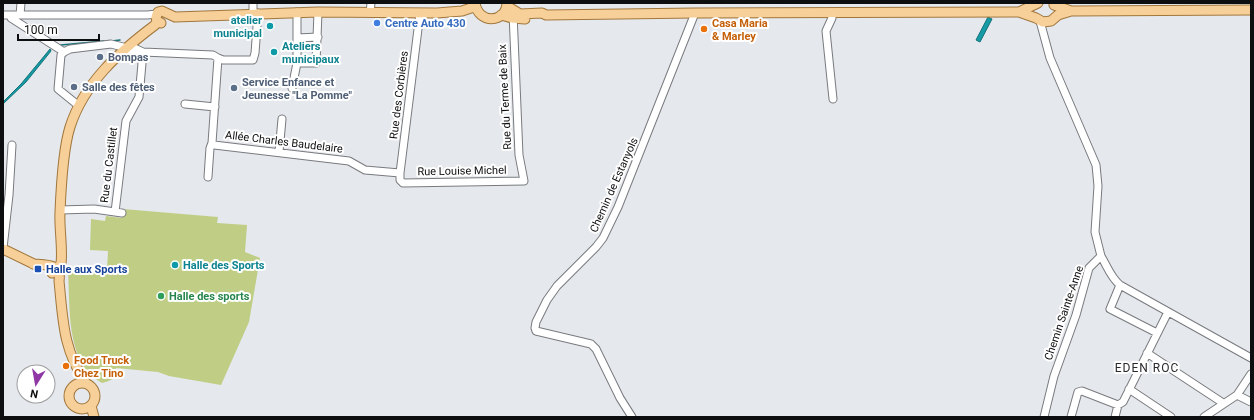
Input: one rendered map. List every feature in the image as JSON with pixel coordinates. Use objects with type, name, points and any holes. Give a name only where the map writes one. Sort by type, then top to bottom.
[{"type":"main road","points":[[3,248],[33,264],[53,266],[61,264],[60,210],[65,155],[70,128],[79,106],[90,86],[118,54],[135,44],[160,16],[179,18],[183,16],[297,12],[437,13],[462,11],[471,8],[475,3]]},
{"type":"main road","points":[[475,3],[479,14],[483,17],[492,19],[510,10],[532,18],[546,15],[695,13],[1019,12],[1047,22],[1058,15],[1071,11],[1251,10]]},
{"type":"main road","points":[[1037,4],[1034,11],[1038,19]]},
{"type":"main road","points":[[1019,12],[1037,4]]},
{"type":"main road","points":[[1053,4],[1071,11]]},
{"type":"main road","points":[[1052,20],[1056,12],[1053,4]]},
{"type":"main road","points":[[437,13],[461,16],[479,14]]},
{"type":"main road","points":[[53,266],[59,281],[66,342],[82,384]]},
{"type":"main road","points":[[82,384],[91,386],[96,396],[94,401],[88,407],[74,406],[69,398],[72,388],[82,384]]},
{"type":"main road","points":[[88,407],[93,417]]},
{"type":"street","points":[[20,15],[21,3]]},
{"type":"street","points":[[79,106],[58,89],[61,55],[64,52],[70,49],[111,44],[143,52],[213,55],[223,60],[253,60],[255,53],[255,13],[253,3]]},
{"type":"street","points":[[370,13],[371,3]]},
{"type":"street","name":"Rue du Terme de Baix","points":[[510,10],[520,155],[524,181]]},
{"type":"street","points":[[292,88],[297,63],[297,12]]},
{"type":"street","points":[[297,63],[316,63],[318,12]]},
{"type":"street","points":[[831,12],[832,18],[826,31],[834,99]]},
{"type":"street","name":"Rue des Corbières","points":[[400,177],[420,13]]},
{"type":"street","name":"Chemin de Estanyols","points":[[632,417],[620,398],[596,349],[591,344],[536,331],[535,328],[536,322],[547,300],[557,286],[603,238],[627,185],[695,13]]},
{"type":"street","points":[[7,15],[160,16]]},
{"type":"street","points":[[7,15],[64,52]]},
{"type":"street","points":[[1038,19],[1045,37],[1050,58],[1096,165],[1098,186],[1095,232],[1101,256],[1111,275],[1120,285],[1251,358]]},
{"type":"street","points":[[1045,37],[1046,28],[1052,20]]},
{"type":"street","points":[[297,38],[318,37]]},
{"type":"street","name":"Rue du Castillet","points":[[60,210],[94,209],[118,213],[126,121],[139,97],[143,52]]},
{"type":"street","points":[[208,177],[218,58]]},
{"type":"street","points":[[185,104],[215,106]]},
{"type":"street","points":[[279,152],[282,120]]},
{"type":"street","name":"Allée Charles Baudelaire","points":[[212,143],[214,145],[349,161],[365,170],[400,177]]},
{"type":"street","points":[[3,248],[9,195],[12,145]]},
{"type":"street","name":"Rue Louise Michel","points":[[400,177],[403,183],[524,181]]},
{"type":"street","name":"Chemin Sainte-Anne","points":[[1044,417],[1054,376],[1076,315],[1089,268],[1101,256]]},
{"type":"street","points":[[1120,285],[1110,309],[1157,333]]},
{"type":"street","points":[[1115,417],[1118,405],[1123,402],[1168,312]]},
{"type":"street","points":[[1147,353],[1223,403]]},
{"type":"street","points":[[1204,417],[1237,395],[1251,374]]},
{"type":"street","points":[[1129,389],[1172,417]]},
{"type":"street","points":[[1071,417],[1078,392],[1082,391],[1118,405]]},
{"type":"street","points":[[1237,395],[1251,402]]},
{"type":"green space","name":"Halle des sports","points":[[123,209],[218,217],[217,223],[247,225],[245,252],[260,258],[249,322],[221,385],[169,376],[158,372],[116,368],[115,375],[112,379],[102,383],[87,372],[76,349],[73,336],[68,272],[107,270],[108,251],[90,250],[91,219],[105,221],[106,216],[122,218]]},
{"type":"water","points":[[988,17],[992,19],[980,42],[976,40]]},
{"type":"water","points":[[50,49],[51,51],[26,82],[3,104],[3,102],[21,84]]},
{"type":"waterway","points":[[112,41],[120,40]]},
{"type":"waterway","points":[[61,45],[104,41]]},
{"type":"place","name":"Centre Auto 430","points":[[377,23]]},
{"type":"place","name":"atelier municipal","points":[[270,26]]},
{"type":"place","name":"Casa Maria & Marley","points":[[704,29]]},
{"type":"place","name":"Ateliers municipaux","points":[[274,52]]},
{"type":"place","name":"Bompas","points":[[100,57]]},
{"type":"place","name":"Salle des fêtes","points":[[74,87]]},
{"type":"place","name":"Service Enfance et Jeunesse \"La Pomme\"","points":[[234,88]]},
{"type":"place","name":"Halle des Sports","points":[[175,265]]},
{"type":"place","name":"Halle aux Sports","points":[[38,269]]},
{"type":"place","name":"Halle des sports","points":[[161,296]]},
{"type":"place","name":"Food Truck Chez Tino","points":[[66,366]]},
{"type":"district","name":"EDEN ROC","points":[[1147,368]]}]
